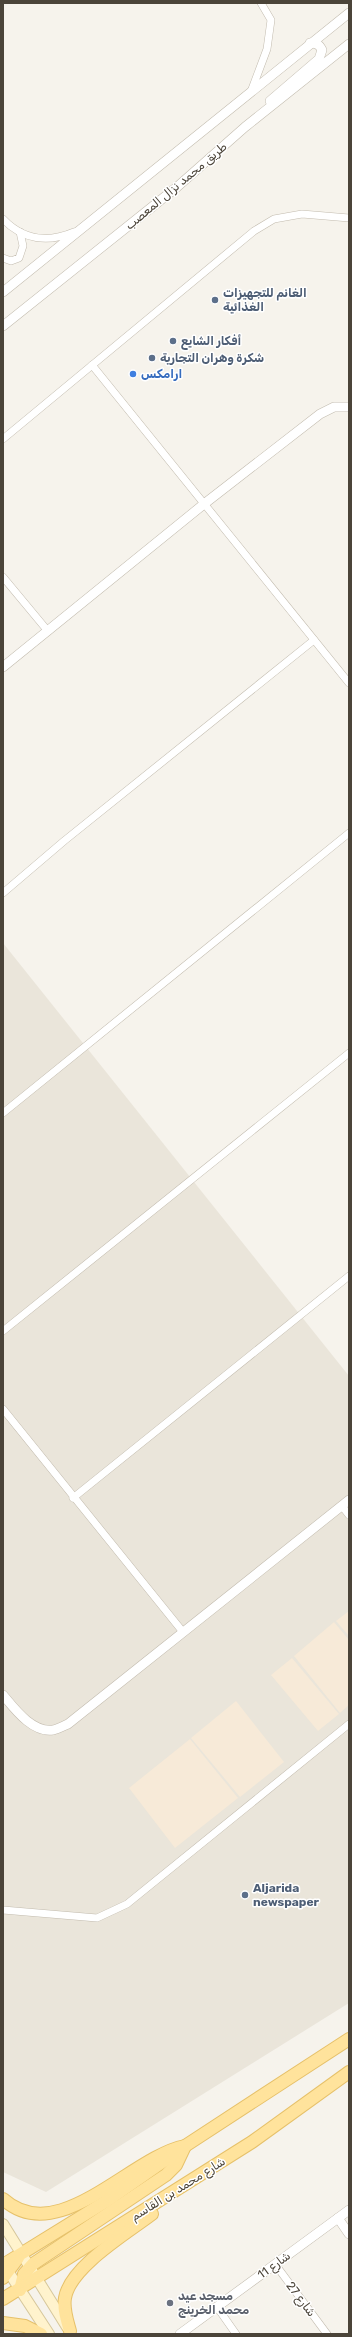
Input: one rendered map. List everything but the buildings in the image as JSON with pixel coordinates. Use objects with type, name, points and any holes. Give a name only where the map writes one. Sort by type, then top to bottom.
[{"type":"main road","points":[[49,2334],[20,2290],[4,2269],[21,2254],[105,2202],[185,2146],[349,2039]]},
{"type":"main road","points":[[286,2118],[304,2096],[349,2064]]},
{"type":"main road","name":"شارع محمد بن القاسم","points":[[3,2299],[36,2280],[191,2181],[286,2118],[349,2072]]},
{"type":"main road","points":[[3,2199],[28,2212],[46,2214],[64,2211],[156,2156],[185,2146]]},
{"type":"main road","points":[[20,2290],[21,2282],[29,2268],[166,2175],[176,2165],[185,2146]]},
{"type":"main road","points":[[71,2332],[66,2316],[65,2297],[70,2284],[78,2272],[170,2200],[191,2181]]},
{"type":"main road","points":[[3,2224],[36,2280],[71,2332]]},
{"type":"main road","points":[[3,2323],[25,2326],[41,2334]]},
{"type":"street","points":[[252,89],[267,49],[271,20],[261,3]]},
{"type":"street","points":[[3,292],[349,12]]},
{"type":"street","points":[[246,127],[274,96],[319,59],[322,50],[320,46],[316,43],[310,43]]},
{"type":"street","name":"طريق محمد نزال المعصب","points":[[3,326],[177,187],[246,127],[349,44]]},
{"type":"street","points":[[3,439],[254,231],[274,219],[302,214],[349,218]]},
{"type":"street","points":[[3,219],[20,232],[33,238],[47,240],[60,238],[82,229]]},
{"type":"street","points":[[3,258],[11,261],[19,258],[23,246],[20,232]]},
{"type":"street","points":[[92,365],[349,683]]},
{"type":"street","points":[[3,667],[204,504],[320,414],[334,406],[349,407]]},
{"type":"street","points":[[3,577],[47,630]]},
{"type":"street","points":[[3,893],[64,841],[314,640]]},
{"type":"street","points":[[3,1113],[349,833]]},
{"type":"street","points":[[3,1331],[349,1053]]},
{"type":"street","points":[[73,1498],[349,1276]]},
{"type":"street","points":[[3,1409],[73,1498],[183,1632]]},
{"type":"street","points":[[3,1694],[19,1715],[39,1728],[53,1730],[68,1724],[345,1503],[349,1515]]},
{"type":"street","points":[[3,1910],[97,1918],[113,1912],[127,1904],[349,1724]]},
{"type":"street","name":"شارع 11","points":[[180,2334],[349,2210]]},
{"type":"street","points":[[338,2218],[349,2234]]},
{"type":"street","name":"شارع 27","points":[[275,2264],[327,2334]]},
{"type":"street","points":[[217,2307],[236,2334]]},
{"type":"shaded area","points":[[3,943],[349,1376],[349,2003],[46,2192],[3,2172]]},
{"type":"shaded area","points":[[349,1611],[349,1636],[336,1621]]},
{"type":"shaded area","points":[[334,1622],[349,1640],[349,1705],[340,1713],[294,1656]]},
{"type":"shaded area","points":[[292,1658],[339,1714],[318,1731],[271,1675]]},
{"type":"shaded area","points":[[236,1701],[284,1762],[240,1797],[191,1738]]},
{"type":"shaded area","points":[[190,1739],[238,1798],[175,1848],[129,1788]]},
{"type":"place","name":"الغانم للتجهيزات الغذائية","points":[[215,300]]},
{"type":"place","name":"أفكار الشايع","points":[[173,341]]},
{"type":"place","name":"شكرة وهران التجارية","points":[[152,358]]},
{"type":"place","name":"ارامكس","points":[[133,374]]},
{"type":"place","name":"Aljarida newspaper","points":[[245,1895]]},
{"type":"place","name":"مسجد عيد محمد الخرينج","points":[[170,2303]]}]
